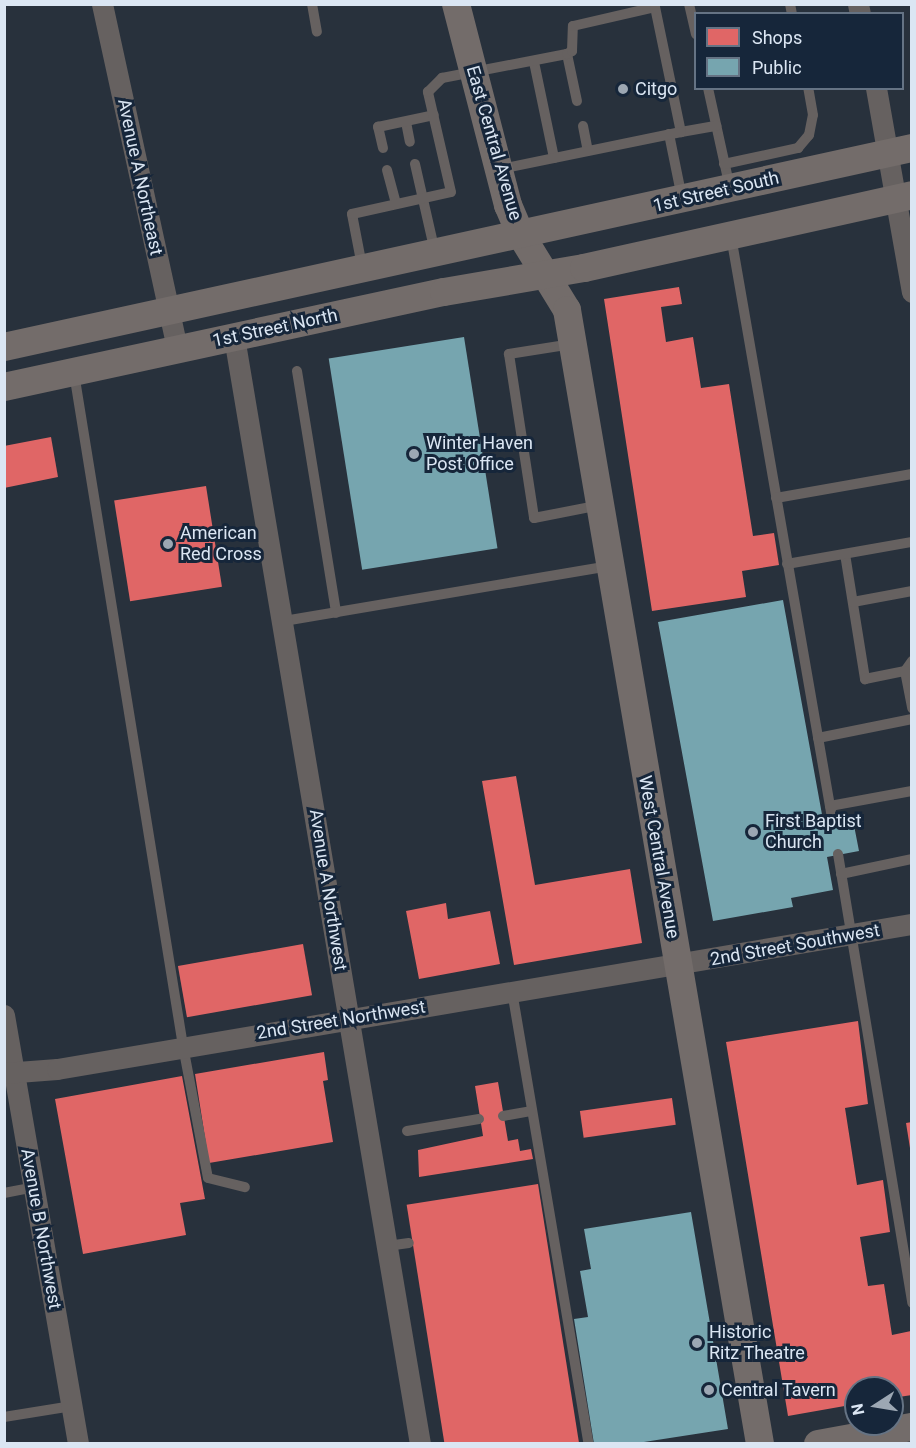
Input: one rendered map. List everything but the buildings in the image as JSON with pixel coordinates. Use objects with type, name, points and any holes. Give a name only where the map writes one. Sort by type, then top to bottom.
[{"type":"main road","name":"East Central Avenue","points":[[456,4],[498,170],[521,235],[546,274]]},
{"type":"main road","name":"1st Street South","points":[[521,235],[682,200],[727,177],[771,167],[901,150]]},
{"type":"main road","points":[[546,274],[904,197]]},
{"type":"main road","points":[[4,347],[521,235]]},
{"type":"main road","name":"1st Street North","points":[[4,387],[234,337],[546,274]]},
{"type":"main road","name":"West Central Avenue","points":[[546,274],[567,310],[678,966],[718,1178],[760,1443]]},
{"type":"main road","points":[[818,1443],[912,1427]]},
{"type":"street","name":"Avenue A Northeast","points":[[102,4],[177,350]]},
{"type":"street","points":[[877,90],[901,150],[912,292]]},
{"type":"street","name":"Avenue A Northwest","points":[[234,337],[284,621],[420,1443]]},
{"type":"street","name":"2nd Street Southwest","points":[[678,966],[912,924]]},
{"type":"street","name":"2nd Street Northwest","points":[[9,1072],[57,1069],[512,991],[678,966]]},
{"type":"street","name":"Avenue B Northwest","points":[[4,1015],[9,1072],[34,1188],[78,1443]]},
{"type":"lane","points":[[312,4],[317,32]]},
{"type":"lane","points":[[689,4],[694,25]]},
{"type":"lane","points":[[363,270],[352,214],[451,192],[428,92],[442,78],[567,54],[572,51],[573,26],[655,7],[681,132]]},
{"type":"lane","points":[[567,54],[577,101]]},
{"type":"lane","points":[[534,62],[554,158]]},
{"type":"lane","points":[[708,90],[727,177]]},
{"type":"lane","points":[[771,167],[798,148],[809,135],[813,115],[808,90]]},
{"type":"lane","points":[[382,148],[378,127],[434,115]]},
{"type":"lane","points":[[406,122],[410,142]]},
{"type":"lane","points":[[583,126],[588,151]]},
{"type":"lane","points":[[498,170],[716,126]]},
{"type":"lane","points":[[669,134],[682,200]]},
{"type":"lane","points":[[415,164],[435,254]]},
{"type":"lane","points":[[387,170],[396,204]]},
{"type":"lane","points":[[730,236],[832,818]]},
{"type":"lane","points":[[573,344],[509,354],[534,518],[600,505]]},
{"type":"lane","points":[[74,372],[183,1046],[208,1178],[246,1187]]},
{"type":"lane","points":[[297,372],[336,613]]},
{"type":"lane","points":[[776,498],[912,474]]},
{"type":"lane","points":[[787,564],[912,542]]},
{"type":"lane","points":[[845,554],[865,679],[906,671]]},
{"type":"lane","points":[[284,621],[609,566]]},
{"type":"lane","points":[[853,602],[912,591]]},
{"type":"lane","points":[[912,661],[906,671],[912,708]]},
{"type":"lane","points":[[818,738],[912,719]]},
{"type":"lane","points":[[830,806],[912,791]]},
{"type":"lane","points":[[838,855],[912,1303]]},
{"type":"lane","points":[[841,874],[912,859]]},
{"type":"lane","points":[[512,991],[589,1443]]},
{"type":"lane","points":[[503,1116],[531,1111]]},
{"type":"lane","points":[[407,1131],[479,1119]]},
{"type":"lane","points":[[4,1193],[34,1188]]},
{"type":"lane","points":[[387,1246],[410,1243]]},
{"type":"lane","points":[[4,1417],[72,1406]]},
{"type":"place","name":"Citgo","points":[[623,89]]},
{"type":"place","name":"Winter Haven Post Office","points":[[414,454]]},
{"type":"place","name":"American Red Cross","points":[[168,544]]},
{"type":"place","name":"First Baptist Church","points":[[753,832]]},
{"type":"place","name":"Historic Ritz Theatre","points":[[697,1343]]},
{"type":"place","name":"Central Tavern","points":[[709,1390]]}]
